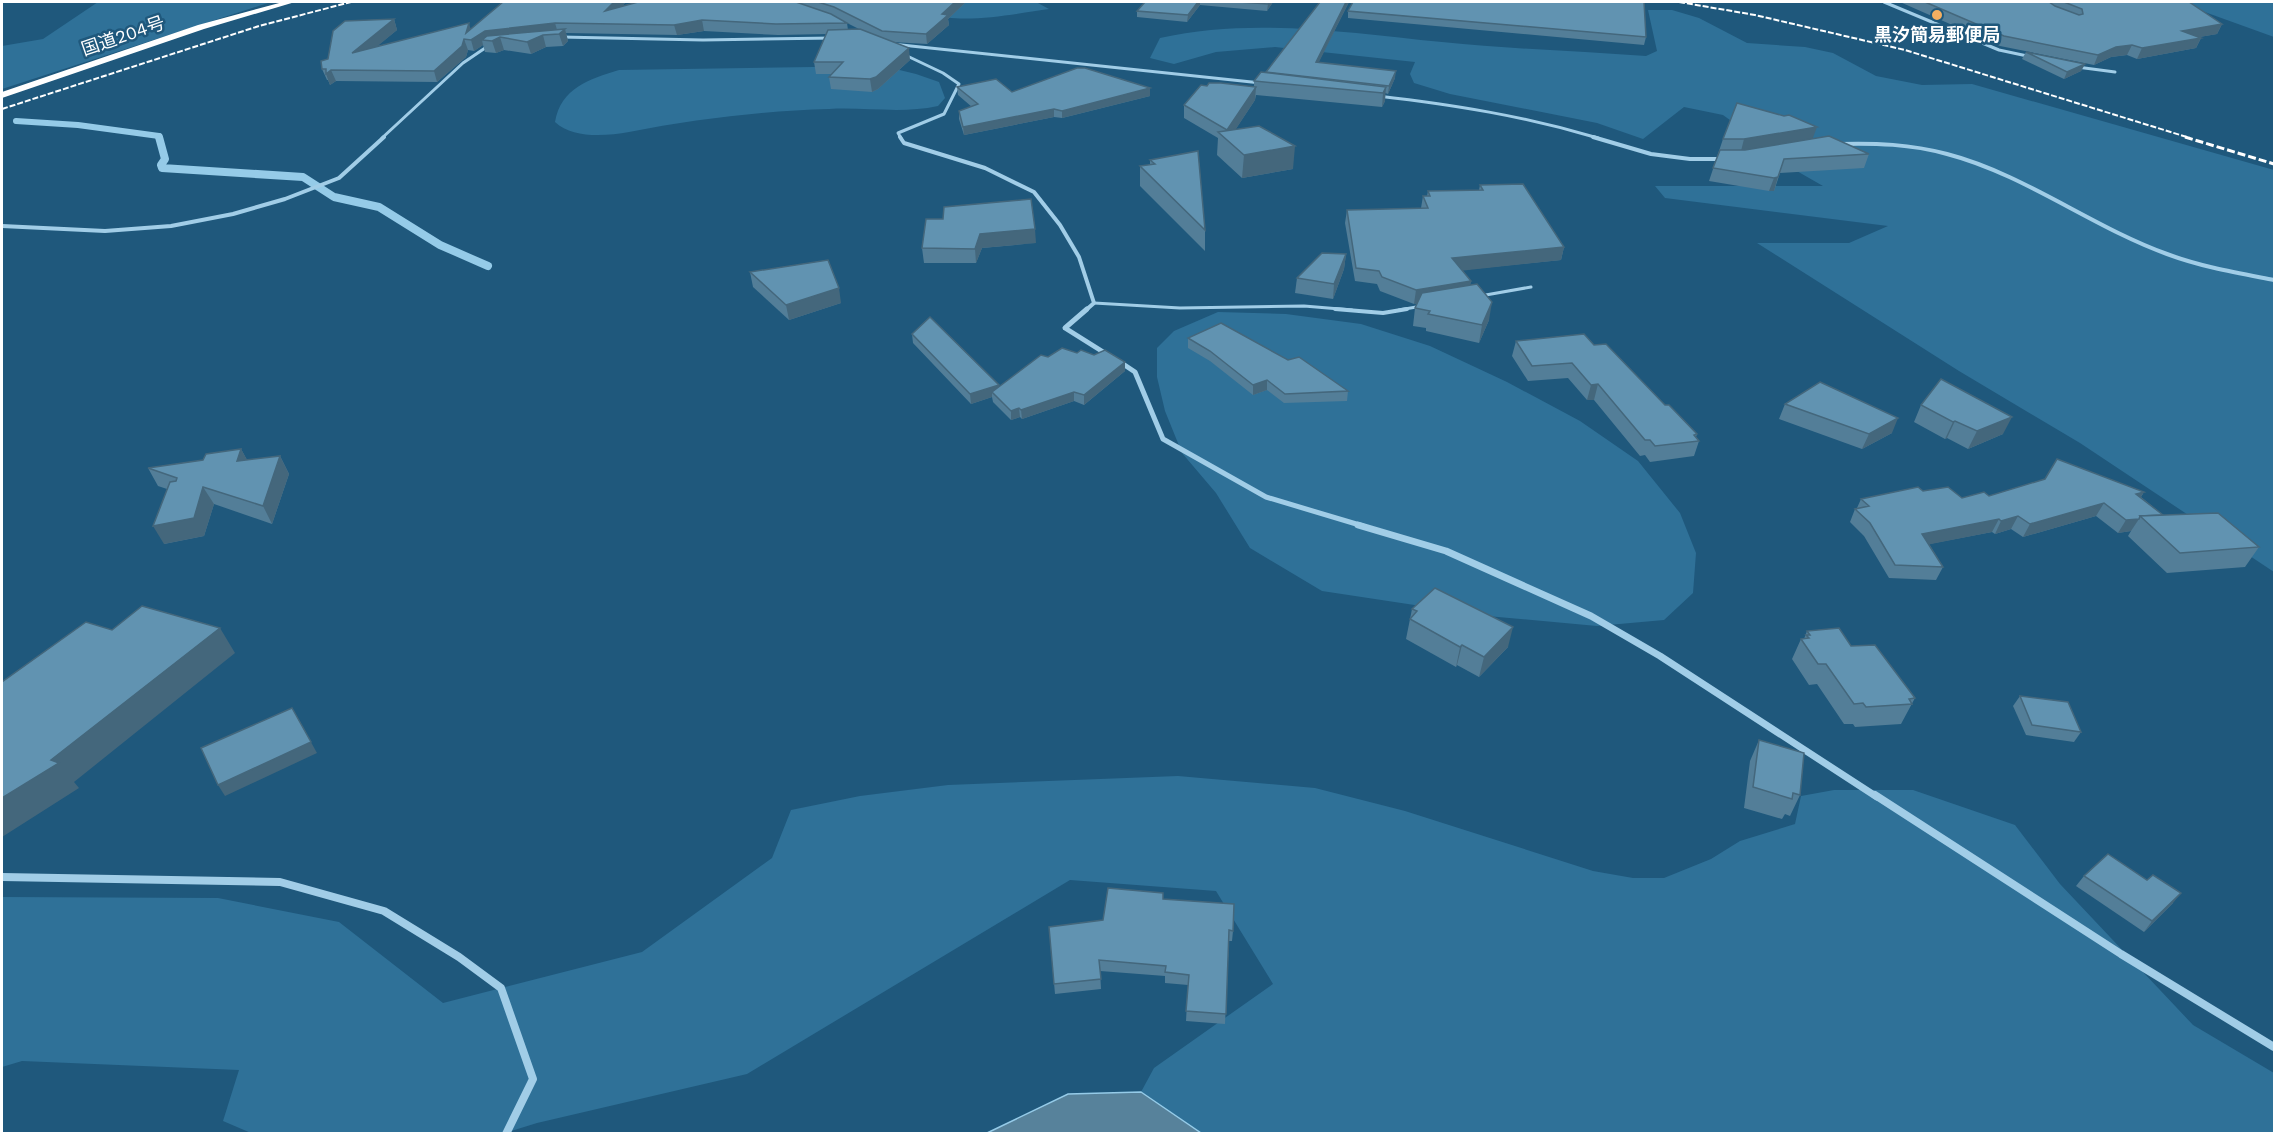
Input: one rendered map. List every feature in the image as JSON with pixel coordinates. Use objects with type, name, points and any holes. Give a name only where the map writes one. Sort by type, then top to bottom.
[{"type":"highway","name":"国道204号","points":[[2,95],[201,27],[291,2]]},
{"type":"street","points":[[1884,2],[1999,50],[2043,60]]},
{"type":"street","points":[[558,37],[703,40],[841,38]]},
{"type":"street","points":[[2,226],[105,231],[171,226],[233,214],[285,200],[339,178],[463,63],[489,45],[498,44]]},
{"type":"street","points":[[1269,84],[891,46],[944,73],[959,84],[944,114],[898,133],[904,143],[985,168],[1034,192],[1060,225],[1079,257],[1094,303],[1065,328],[1135,372],[1163,439],[1266,497],[1446,551],[1591,616],[1660,656],[2121,954],[2274,1047]]},
{"type":"street","points":[[2075,67],[2115,72]]},
{"type":"street","points":[[1372,96],[1476,108],[1545,122],[1651,154],[1690,159],[1730,159]]},
{"type":"street","points":[[1830,144],[1889,143],[1947,154],[1988,168],[2166,254],[2207,267],[2274,280]]},
{"type":"street","points":[[2,877],[280,882],[384,911],[459,957],[501,988],[533,1079],[506,1134]]},
{"type":"lane","points":[[1474,297],[1531,286]]},
{"type":"lane","points":[[1094,303],[1180,308],[1304,306],[1383,313],[1428,305]]},
{"type":"shaded area","points":[[98,2],[271,2],[2,89],[2,46],[43,39]]},
{"type":"shaded area","points":[[913,2],[1036,2],[1049,9],[990,17],[959,18],[933,14]]},
{"type":"shaded area","points":[[2177,2],[2274,2],[2274,37]]},
{"type":"shaded area","points":[[1648,10],[1672,10],[1699,18],[1747,43],[1805,47],[1833,53],[1876,76],[1922,85],[1972,84],[2274,170],[2274,572],[2080,443],[1959,371],[1757,243],[1849,243],[1888,226],[1665,198],[1655,186],[1823,186],[1739,138],[1741,128],[1723,115],[1684,107],[1643,139],[1597,123],[1450,94],[1414,83],[1410,74],[1415,62],[1275,47],[1216,52],[1174,64],[1150,58],[1160,38],[1230,28],[1336,31],[1442,42],[1646,56],[1657,51]]},
{"type":"shaded area","points":[[883,66],[939,82],[945,98],[938,106],[924,108],[843,109],[754,114],[679,123],[610,135],[580,134],[555,122],[558,110],[570,93],[587,81],[619,70]]},
{"type":"shaded area","points":[[1218,312],[1286,314],[1361,324],[1430,346],[1507,382],[1580,421],[1638,461],[1680,513],[1696,553],[1693,593],[1664,620],[1597,626],[1487,616],[1322,591],[1250,548],[1216,493],[1182,453],[1165,411],[1157,377],[1157,348],[1174,331]]},
{"type":"shaded area","points":[[1178,776],[1315,788],[1405,811],[1593,871],[1633,878],[1664,878],[1711,859],[1740,841],[1795,824],[1801,796],[1834,790],[1913,790],[2015,825],[2060,884],[2193,1025],[2274,1073],[2274,1133],[1201,1133],[1141,1092],[1154,1068],[1273,984],[1216,891],[1070,880],[747,1074],[537,1123],[505,1133],[251,1133],[223,1121],[239,1070],[22,1061],[2,1067],[2,897],[218,898],[339,922],[443,1003],[642,952],[772,858],[791,810],[860,796],[948,785]]},
{"type":"shaded area","points":[[1141,1092],[1201,1133],[987,1133],[1068,1094]]},
{"type":"building","points":[[503,2],[614,2],[605,11],[638,2],[796,2],[831,14],[847,23],[776,24],[702,20],[674,25],[555,23],[485,31],[471,40],[464,39],[462,46],[434,71],[331,70],[326,74],[326,69],[322,69],[321,61],[328,59],[333,31],[345,21],[394,19],[352,53],[469,23],[466,33]]},
{"type":"building","points":[[818,2],[955,2],[942,14],[948,15],[926,34],[882,31],[834,7]]},
{"type":"building","points":[[1145,2],[1198,2],[1188,15],[1137,11]]},
{"type":"building","points":[[1239,2],[1269,2],[1268,4]]},
{"type":"building","points":[[1320,2],[1346,2],[1316,62],[1396,71],[1389,86],[1266,72]]},
{"type":"building","points":[[1353,2],[1644,2],[1646,37],[1348,11]]},
{"type":"building","points":[[1925,2],[2049,2],[2079,15],[2083,14],[2082,9],[2064,2],[2189,2],[2222,24],[2182,31],[2201,38],[2142,48],[2132,45],[2116,47],[2098,55],[2004,36]]},
{"type":"building","points":[[565,29],[559,34],[543,35],[527,42],[500,37],[492,41],[482,40],[487,36]]},
{"type":"building","points":[[860,29],[909,48],[876,77],[870,79],[829,77],[843,62],[814,62],[828,30]]},
{"type":"building","points":[[2026,52],[2085,64],[2067,72]]},
{"type":"building","points":[[1077,68],[1085,68],[1150,88],[1062,111],[1054,109],[963,127],[959,111],[978,104],[957,87],[996,79],[1012,92]]},
{"type":"building","points":[[1261,72],[1386,87],[1383,93],[1254,81]]},
{"type":"building","points":[[1209,83],[1256,87],[1227,130],[1184,105],[1201,85],[1207,86]]},
{"type":"building","points":[[1737,103],[1784,116],[1789,115],[1817,127],[1744,139],[1723,139]]},
{"type":"building","points":[[1259,126],[1295,146],[1244,155],[1218,132]]},
{"type":"building","points":[[1829,136],[1869,154],[1784,159],[1778,177],[1774,178],[1713,168],[1720,150],[1745,150]]},
{"type":"building","points":[[1198,151],[1205,230],[1140,166],[1155,164],[1150,160]]},
{"type":"building","points":[[1523,184],[1564,247],[1452,258],[1471,281],[1416,290],[1382,277],[1379,271],[1356,268],[1347,210],[1428,208],[1423,196],[1430,196],[1428,191],[1483,190],[1480,185]]},
{"type":"building","points":[[1031,199],[1035,229],[980,234],[975,249],[922,248],[926,219],[943,219],[944,207]]},
{"type":"building","points":[[1322,253],[1346,254],[1334,284],[1297,278]]},
{"type":"building","points":[[828,260],[839,288],[786,305],[750,272]]},
{"type":"building","points":[[1477,284],[1492,302],[1482,325],[1428,314],[1430,311],[1415,308],[1422,293]]},
{"type":"building","points":[[930,317],[999,385],[970,394],[912,334]]},
{"type":"building","points":[[1221,323],[1288,360],[1299,357],[1348,391],[1285,394],[1267,380],[1253,385],[1210,351],[1188,338]]},
{"type":"building","points":[[1584,334],[1594,345],[1606,344],[1665,405],[1669,405],[1697,434],[1694,435],[1699,441],[1655,446],[1650,440],[1645,440],[1598,384],[1591,385],[1572,363],[1532,366],[1516,341]]},
{"type":"building","points":[[1062,348],[1077,353],[1081,350],[1094,355],[1105,350],[1125,362],[1084,395],[1074,392],[1021,410],[1019,408],[1011,411],[992,392],[1041,355],[1048,357]]},
{"type":"building","points":[[1941,379],[2012,417],[1977,431],[1953,422],[1921,405]]},
{"type":"building","points":[[1820,382],[1898,418],[1869,434],[1785,404]]},
{"type":"building","points":[[241,449],[237,461],[280,456],[263,506],[203,487],[194,518],[153,526],[170,482],[176,481],[177,478],[148,468],[203,460],[206,454]]},
{"type":"building","points":[[2057,459],[2144,492],[2136,494],[2163,515],[2140,516],[2139,519],[2126,520],[2104,503],[2030,524],[2018,516],[1922,534],[1943,567],[1895,565],[1870,523],[1855,509],[1869,506],[1861,499],[1918,487],[1923,491],[1948,487],[1962,498],[1984,492],[1989,496],[2045,479]]},
{"type":"building","points":[[2218,513],[2259,547],[2180,553],[2140,516]]},
{"type":"building","points":[[1435,588],[1513,627],[1484,657],[1462,645],[1460,647],[1410,619],[1417,611],[1412,609]]},
{"type":"building","points":[[142,606],[220,628],[51,760],[59,763],[2,798],[2,682],[86,622],[112,630]]},
{"type":"building","points":[[1839,628],[1851,646],[1875,645],[1915,698],[1909,699],[1912,704],[1866,707],[1863,703],[1854,704],[1826,664],[1818,664],[1801,639],[1809,638],[1806,635],[1810,635],[1807,631]]},
{"type":"building","points":[[2020,696],[2068,702],[2081,732],[2032,725]]},
{"type":"building","points":[[292,708],[311,742],[218,785],[201,748]]},
{"type":"building","points":[[1759,740],[1804,753],[1800,795],[1793,793],[1792,799],[1753,787]]},
{"type":"building","points":[[2108,854],[2147,880],[2153,875],[2181,893],[2152,921],[2084,876]]},
{"type":"building","points":[[1108,888],[1163,893],[1163,899],[1234,904],[1233,931],[1229,930],[1226,1014],[1186,1011],[1189,975],[1165,972],[1166,966],[1099,960],[1101,979],[1054,984],[1049,927],[1103,920]]},
{"type":"waterway","points":[[16,121],[78,125],[159,136],[160,138]]},
{"type":"waterway","points":[[159,137],[165,159],[161,165],[162,168],[303,177],[334,197],[379,207],[440,245],[488,266]]},
{"type":"railway","points":[[2,109],[259,26],[351,2]]},
{"type":"railway","points":[[1679,2],[1755,15],[1905,50],[2190,138]]},
{"type":"railway","points":[[2185,137],[2274,164]]},
{"type":"place","name":"黒汐簡易郵便局","points":[[1937,15]]}]
